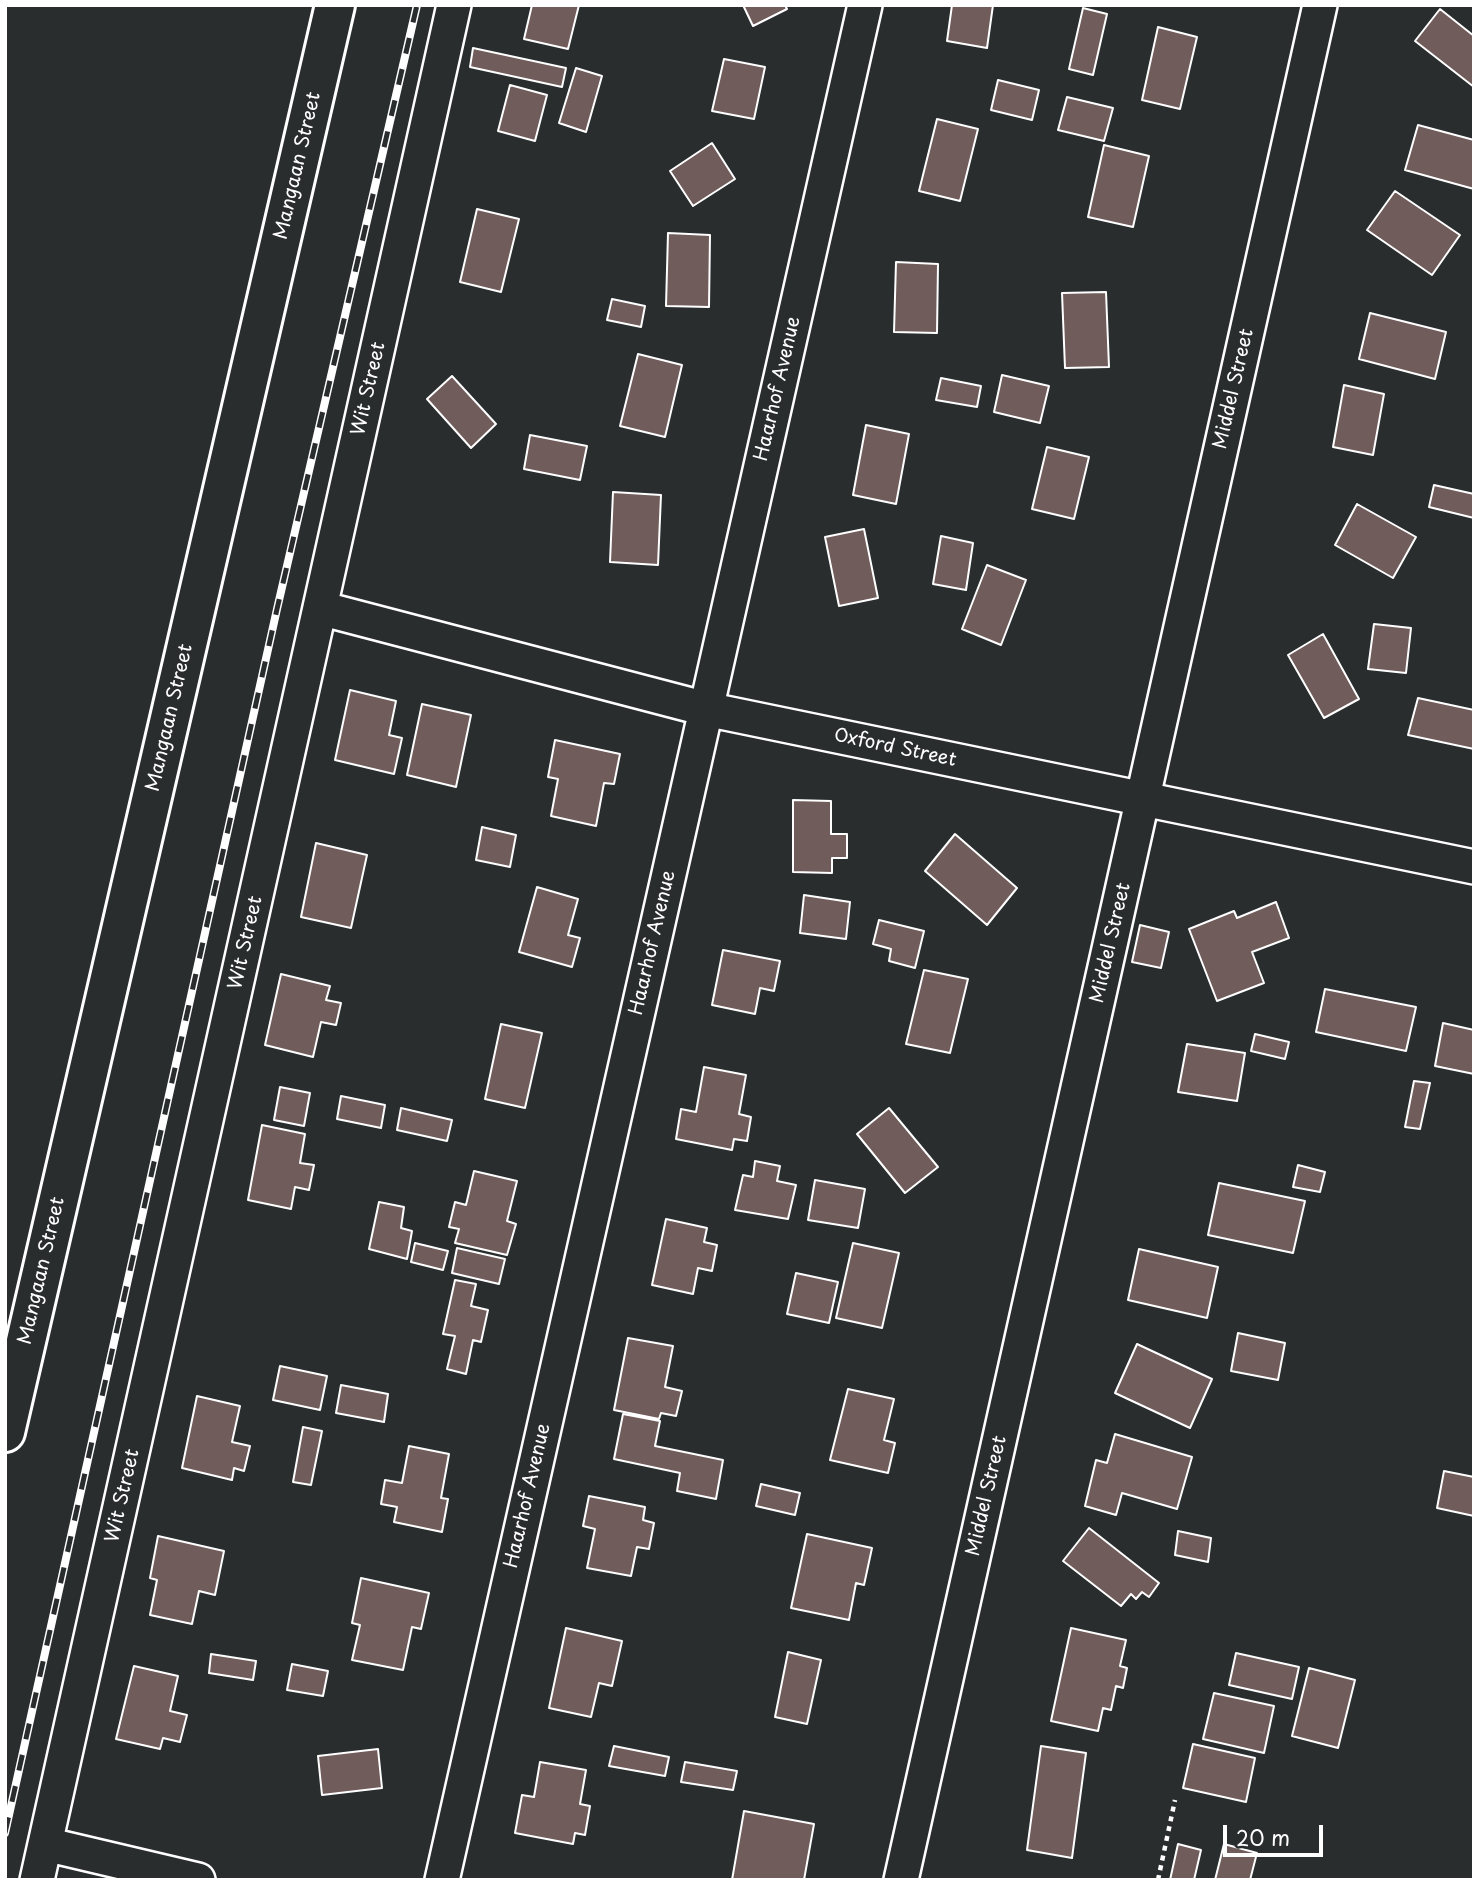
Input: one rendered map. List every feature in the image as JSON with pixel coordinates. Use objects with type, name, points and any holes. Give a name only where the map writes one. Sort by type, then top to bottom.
[{"type":"street","name":"Mangaan Street","points":[[5,1432],[335,5]]},
{"type":"street","name":"Wit Street","points":[[37,1880],[454,5]]},
{"type":"street","name":"Haarhof Avenue","points":[[442,1880],[864,5]]},
{"type":"street","name":"Middel Street","points":[[901,1880],[1320,5]]},
{"type":"street","name":"Oxford Street","points":[[320,608],[706,709],[1474,867]]},
{"type":"street","points":[[45,1844],[198,1880]]},
{"type":"path","points":[[1158,1880],[1175,1800]]},
{"type":"building","points":[[532,5],[579,5],[568,49],[524,39]]},
{"type":"building","points":[[743,5],[785,5],[787,9],[753,26]]},
{"type":"building","points":[[952,5],[993,5],[987,48],[947,41]]},
{"type":"building","points":[[1083,8],[1107,14],[1093,75],[1069,69]]},
{"type":"building","points":[[1440,9],[1474,36],[1474,87],[1415,41]]},
{"type":"building","points":[[1158,27],[1197,37],[1180,109],[1142,100]]},
{"type":"building","points":[[473,48],[566,68],[562,87],[470,67]]},
{"type":"building","points":[[724,59],[765,67],[754,119],[712,111]]},
{"type":"building","points":[[576,68],[602,76],[586,132],[559,123]]},
{"type":"building","points":[[998,80],[1039,90],[1032,120],[991,110]]},
{"type":"building","points":[[510,85],[547,95],[535,141],[498,131]]},
{"type":"building","points":[[1067,97],[1113,108],[1104,141],[1058,130]]},
{"type":"building","points":[[937,119],[978,129],[960,201],[919,191]]},
{"type":"building","points":[[1418,125],[1474,140],[1474,189],[1405,170]]},
{"type":"building","points":[[712,143],[735,179],[693,206],[670,171]]},
{"type":"building","points":[[1104,145],[1149,156],[1133,227],[1088,217]]},
{"type":"building","points":[[1395,191],[1460,235],[1432,275],[1367,230]]},
{"type":"building","points":[[477,209],[519,219],[501,292],[460,282]]},
{"type":"building","points":[[668,233],[710,235],[709,307],[666,306]]},
{"type":"building","points":[[896,262],[938,264],[937,333],[894,332]]},
{"type":"building","points":[[1106,292],[1109,367],[1065,368],[1062,293]]},
{"type":"building","points":[[612,299],[645,306],[641,327],[607,320]]},
{"type":"building","points":[[1370,313],[1446,332],[1435,379],[1359,359]]},
{"type":"building","points":[[638,354],[682,365],[665,437],[620,426]]},
{"type":"building","points":[[1002,375],[1049,386],[1040,423],[994,412]]},
{"type":"building","points":[[452,376],[496,424],[471,448],[427,399]]},
{"type":"building","points":[[941,378],[981,386],[977,407],[936,400]]},
{"type":"building","points":[[1344,385],[1384,394],[1373,455],[1333,447]]},
{"type":"building","points":[[866,425],[909,434],[896,504],[853,495]]},
{"type":"building","points":[[530,435],[587,446],[580,480],[524,469]]},
{"type":"building","points":[[1047,447],[1089,457],[1074,519],[1032,509]]},
{"type":"building","points":[[1434,485],[1474,494],[1474,518],[1429,507]]},
{"type":"building","points":[[613,492],[661,495],[658,565],[610,562]]},
{"type":"building","points":[[1357,504],[1416,537],[1393,578],[1335,545]]},
{"type":"building","points":[[864,529],[878,598],[839,606],[825,537]]},
{"type":"building","points":[[941,536],[973,543],[966,590],[933,584]]},
{"type":"building","points":[[987,565],[1026,580],[1001,645],[962,629]]},
{"type":"building","points":[[1374,624],[1411,628],[1406,673],[1368,669]]},
{"type":"building","points":[[1323,634],[1359,699],[1324,718],[1288,655]]},
{"type":"building","points":[[350,690],[396,701],[389,735],[402,738],[394,774],[335,760]]},
{"type":"building","points":[[1418,698],[1474,710],[1474,749],[1408,735]]},
{"type":"building","points":[[422,704],[471,715],[456,787],[407,775]]},
{"type":"building","points":[[555,740],[620,754],[614,784],[604,783],[596,826],[551,816],[558,779],[548,777]]},
{"type":"building","points":[[793,800],[831,801],[831,834],[847,834],[847,858],[832,858],[832,873],[793,872]]},
{"type":"building","points":[[482,827],[516,835],[510,867],[476,860]]},
{"type":"building","points":[[955,834],[1017,888],[987,925],[925,871]]},
{"type":"building","points":[[316,843],[367,855],[351,928],[301,917]]},
{"type":"building","points":[[537,887],[578,899],[568,935],[580,938],[572,967],[519,952]]},
{"type":"building","points":[[804,895],[850,902],[846,939],[800,933]]},
{"type":"building","points":[[1276,902],[1289,938],[1252,952],[1264,983],[1217,1001],[1189,929],[1234,911],[1237,918]]},
{"type":"building","points":[[879,920],[924,931],[915,968],[889,961],[891,949],[873,944]]},
{"type":"building","points":[[1140,925],[1169,932],[1161,968],[1132,962]]},
{"type":"building","points":[[723,950],[780,961],[774,991],[760,988],[755,1014],[712,1005]]},
{"type":"building","points":[[924,970],[968,979],[950,1053],[906,1044]]},
{"type":"building","points":[[281,974],[330,986],[326,1000],[341,1003],[336,1025],[321,1022],[313,1057],[265,1045]]},
{"type":"building","points":[[1325,989],[1416,1007],[1406,1051],[1316,1032]]},
{"type":"building","points":[[1443,1023],[1474,1030],[1474,1074],[1435,1066]]},
{"type":"building","points":[[501,1024],[542,1033],[525,1108],[485,1099]]},
{"type":"building","points":[[1255,1034],[1289,1042],[1285,1059],[1251,1051]]},
{"type":"building","points":[[1187,1044],[1245,1053],[1237,1101],[1178,1092]]},
{"type":"building","points":[[704,1067],[746,1075],[739,1114],[751,1117],[747,1141],[734,1139],[732,1150],[676,1139],[681,1109],[696,1112]]},
{"type":"building","points":[[1414,1081],[1430,1083],[1420,1129],[1405,1127]]},
{"type":"building","points":[[280,1087],[310,1093],[304,1126],[274,1120]]},
{"type":"building","points":[[341,1096],[385,1105],[381,1128],[337,1119]]},
{"type":"building","points":[[401,1108],[452,1120],[447,1141],[397,1130]]},
{"type":"building","points":[[889,1108],[938,1167],[905,1193],[857,1134]]},
{"type":"building","points":[[262,1125],[305,1134],[300,1163],[314,1165],[309,1190],[295,1187],[291,1209],[248,1200]]},
{"type":"building","points":[[755,1161],[780,1166],[777,1181],[796,1185],[788,1219],[735,1210],[743,1175],[753,1177]]},
{"type":"building","points":[[1298,1165],[1325,1172],[1320,1192],[1293,1187]]},
{"type":"building","points":[[474,1171],[517,1181],[507,1221],[516,1224],[507,1255],[455,1243],[459,1229],[449,1227],[455,1202],[466,1205]]},
{"type":"building","points":[[815,1180],[865,1189],[858,1228],[808,1220]]},
{"type":"building","points":[[1219,1183],[1305,1201],[1293,1253],[1208,1235]]},
{"type":"building","points":[[379,1202],[404,1207],[401,1228],[412,1231],[407,1259],[369,1249]]},
{"type":"building","points":[[666,1219],[707,1228],[704,1242],[717,1245],[712,1271],[698,1268],[693,1294],[652,1285]]},
{"type":"building","points":[[415,1243],[448,1251],[443,1270],[411,1262]]},
{"type":"building","points":[[853,1243],[899,1253],[882,1328],[836,1318]]},
{"type":"building","points":[[457,1248],[505,1259],[499,1284],[452,1273]]},
{"type":"building","points":[[1139,1249],[1218,1267],[1207,1318],[1128,1300]]},
{"type":"building","points":[[796,1273],[838,1282],[829,1323],[787,1314]]},
{"type":"building","points":[[455,1280],[476,1284],[471,1306],[488,1310],[481,1342],[473,1340],[466,1374],[447,1369],[455,1336],[443,1334]]},
{"type":"building","points":[[1238,1333],[1285,1343],[1278,1380],[1231,1371]]},
{"type":"building","points":[[628,1338],[673,1346],[665,1387],[682,1391],[676,1416],[661,1413],[659,1419],[614,1410]]},
{"type":"building","points":[[1137,1344],[1212,1379],[1190,1428],[1115,1393]]},
{"type":"building","points":[[280,1366],[327,1376],[320,1410],[273,1400]]},
{"type":"building","points":[[341,1385],[388,1394],[384,1422],[336,1413]]},
{"type":"building","points":[[848,1389],[894,1399],[884,1440],[895,1443],[888,1473],[830,1460]]},
{"type":"building","points":[[197,1396],[240,1406],[232,1442],[250,1446],[244,1471],[234,1468],[232,1480],[182,1468]]},
{"type":"building","points":[[623,1414],[660,1421],[655,1446],[723,1460],[716,1499],[677,1491],[680,1473],[614,1459]]},
{"type":"building","points":[[303,1427],[322,1431],[311,1485],[293,1482]]},
{"type":"building","points":[[1115,1434],[1192,1457],[1177,1509],[1122,1493],[1116,1515],[1085,1506],[1096,1460],[1107,1463]]},
{"type":"building","points":[[409,1446],[449,1454],[441,1498],[448,1499],[442,1532],[394,1522],[397,1507],[381,1504],[385,1480],[402,1483]]},
{"type":"building","points":[[1444,1471],[1474,1477],[1474,1516],[1437,1508]]},
{"type":"building","points":[[761,1484],[800,1493],[795,1515],[756,1506]]},
{"type":"building","points":[[589,1496],[645,1507],[643,1520],[654,1523],[649,1549],[637,1547],[631,1576],[587,1568],[595,1529],[583,1526]]},
{"type":"building","points":[[1089,1528],[1159,1583],[1149,1597],[1142,1592],[1136,1599],[1131,1594],[1121,1606],[1063,1561]]},
{"type":"building","points":[[1178,1531],[1211,1538],[1208,1562],[1175,1555]]},
{"type":"building","points":[[807,1534],[872,1548],[864,1585],[856,1583],[849,1620],[791,1608]]},
{"type":"building","points":[[158,1536],[224,1551],[215,1595],[199,1591],[192,1624],[150,1615],[157,1580],[150,1578]]},
{"type":"building","points":[[361,1578],[429,1593],[421,1629],[412,1627],[403,1670],[352,1660],[360,1625],[352,1623]]},
{"type":"building","points":[[566,1628],[622,1641],[612,1686],[599,1683],[591,1717],[549,1708]]},
{"type":"building","points":[[1071,1628],[1126,1640],[1120,1666],[1127,1668],[1123,1688],[1116,1686],[1111,1710],[1103,1708],[1098,1731],[1051,1721]]},
{"type":"building","points":[[788,1652],[821,1660],[807,1724],[775,1717]]},
{"type":"building","points":[[1236,1653],[1299,1667],[1292,1699],[1229,1685]]},
{"type":"building","points":[[211,1654],[256,1661],[253,1680],[209,1673]]},
{"type":"building","points":[[292,1664],[328,1671],[323,1696],[287,1690]]},
{"type":"building","points":[[134,1666],[178,1676],[170,1711],[187,1715],[180,1742],[163,1738],[160,1749],[116,1739]]},
{"type":"building","points":[[1309,1668],[1355,1680],[1338,1748],[1292,1736]]},
{"type":"building","points":[[1214,1693],[1274,1706],[1264,1753],[1203,1739]]},
{"type":"building","points":[[1193,1744],[1255,1758],[1246,1802],[1183,1788]]},
{"type":"building","points":[[614,1746],[669,1757],[665,1776],[609,1766]]},
{"type":"building","points":[[1041,1746],[1086,1753],[1072,1858],[1027,1850]]},
{"type":"building","points":[[378,1749],[382,1788],[322,1795],[318,1756]]},
{"type":"building","points":[[540,1762],[586,1770],[580,1804],[590,1806],[585,1835],[575,1833],[573,1844],[515,1833],[522,1795],[534,1797]]},
{"type":"building","points":[[685,1762],[737,1771],[733,1790],[681,1782]]},
{"type":"building","points":[[744,1811],[814,1824],[804,1880],[732,1880]]},
{"type":"building","points":[[1178,1844],[1201,1850],[1194,1880],[1170,1880]]},
{"type":"building","points":[[1224,1844],[1257,1853],[1250,1880],[1215,1880]]},
{"type":"railway","points":[[5,1833],[277,609],[417,5]]}]
